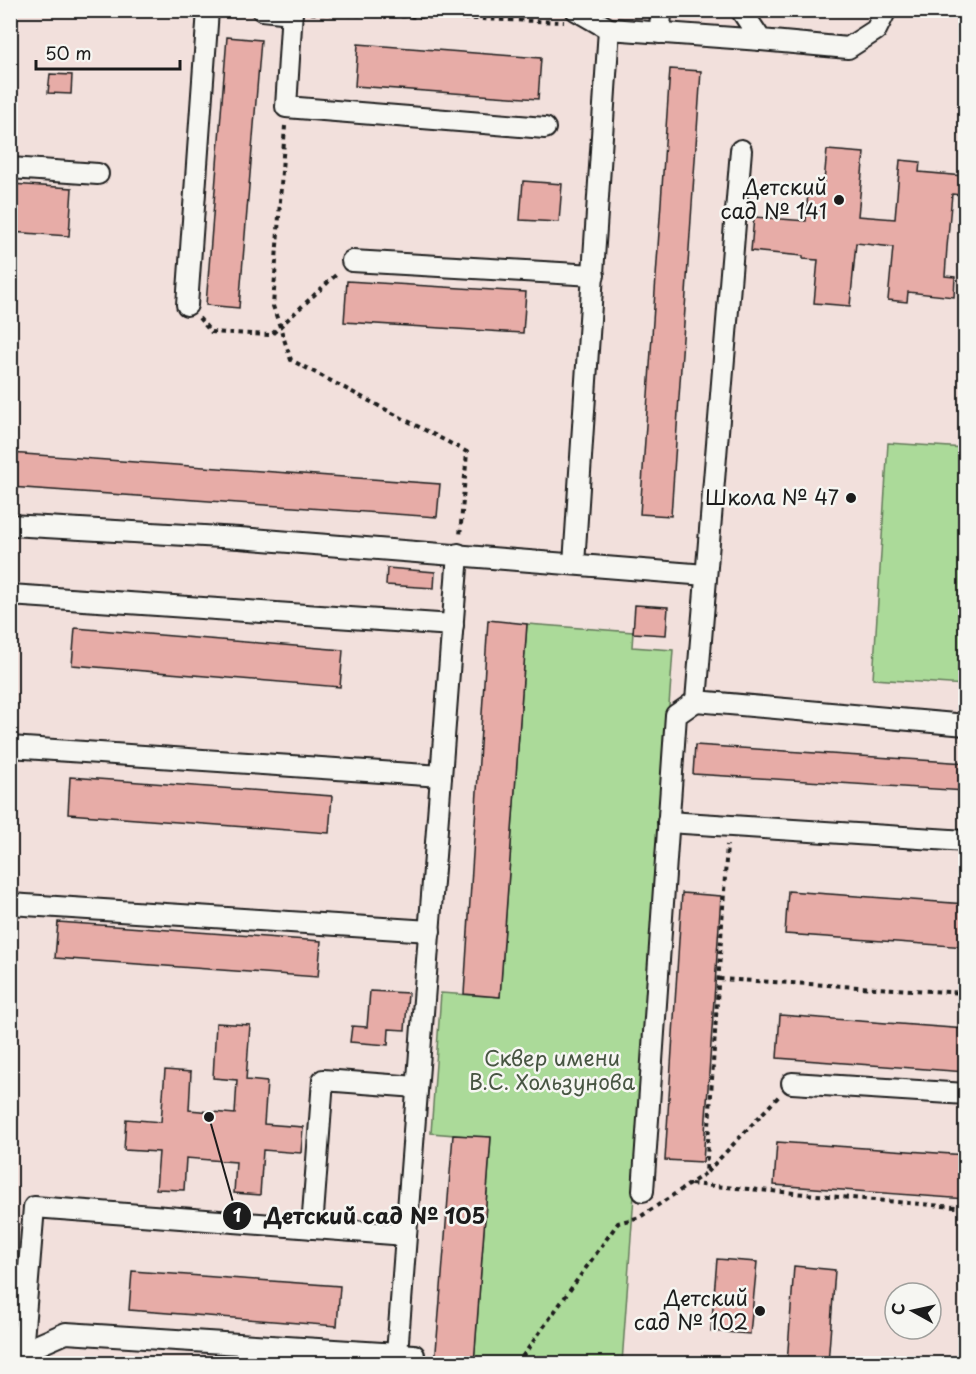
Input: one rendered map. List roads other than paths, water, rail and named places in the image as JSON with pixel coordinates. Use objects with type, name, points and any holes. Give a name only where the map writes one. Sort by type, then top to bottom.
[{"type":"lane","points":[[187,305],[208,10]]},
{"type":"lane","points":[[262,10],[292,12],[286,106],[545,128]]},
{"type":"lane","points":[[576,10],[604,26],[660,33],[848,48],[876,30],[886,10]]},
{"type":"lane","points":[[660,33],[661,10]]},
{"type":"lane","points":[[741,10],[760,40]]},
{"type":"lane","points":[[574,564],[594,275],[604,26]]},
{"type":"lane","points":[[696,701],[741,150]]},
{"type":"lane","points":[[10,168],[98,174]]},
{"type":"lane","points":[[352,261],[594,275]]},
{"type":"lane","points":[[10,525],[458,554],[705,575]]},
{"type":"lane","points":[[406,1235],[34,1207],[16,1354],[66,1333],[405,1359],[406,1235],[458,554]]},
{"type":"lane","points":[[10,595],[453,625]]},
{"type":"lane","points":[[643,1191],[676,715],[696,701],[966,725]]},
{"type":"lane","points":[[10,747],[441,776]]},
{"type":"lane","points":[[668,822],[966,841]]},
{"type":"lane","points":[[10,904],[430,932]]},
{"type":"lane","points":[[312,1228],[323,1080],[417,1087]]},
{"type":"lane","points":[[792,1083],[966,1094]]},
{"type":"place","name":"Детский сад № 141","points":[[839,200]]},
{"type":"place","name":"Школа № 47","points":[[851,498]]},
{"type":"place","name":"Детский сад № 105","points":[[209,1117]]},
{"type":"place","name":"Детский сад № 102","points":[[760,1311]]},
{"type":"park label","name":"Сквер имени В.С. Хользунова","points":[[552,1071]]}]
